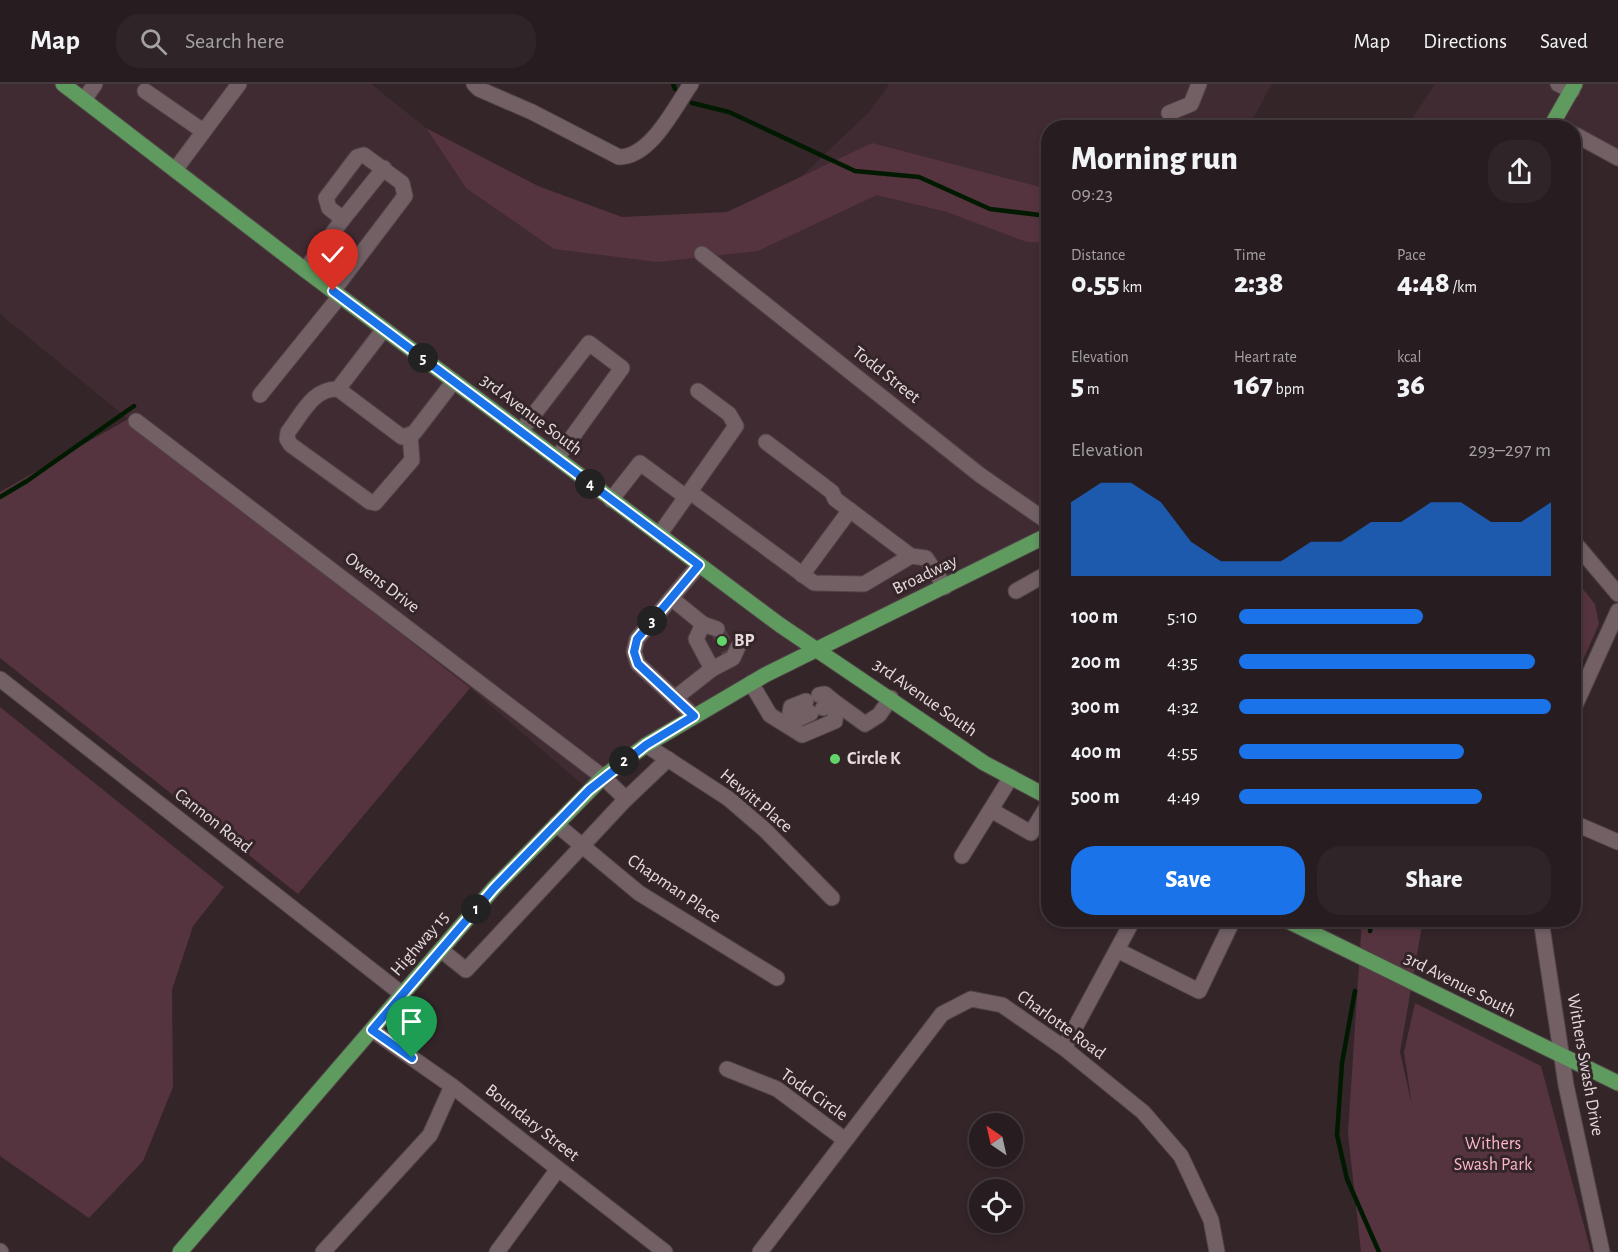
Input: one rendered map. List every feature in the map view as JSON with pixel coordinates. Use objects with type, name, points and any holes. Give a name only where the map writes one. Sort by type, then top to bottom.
[{"type":"main road","name":"3rd Avenue South","points":[[63,84],[336,294],[780,625],[819,648],[984,763],[1041,793]]},
{"type":"main road","points":[[1557,120],[1568,86]]},
{"type":"main road","name":"Broadway","points":[[819,648],[1041,539]]},
{"type":"main road","name":"Highway 15","points":[[180,1252],[494,888],[603,777],[646,745],[694,716],[819,648]]},
{"type":"main road","name":"3rd Avenue South","points":[[1300,927],[1618,1083]]},
{"type":"street","points":[[84,100],[95,84]]},
{"type":"street","points":[[175,170],[239,84]]},
{"type":"street","points":[[474,84],[479,90],[532,112],[619,157],[631,157],[645,148],[691,84]]},
{"type":"street","points":[[1169,112],[1191,104],[1199,84]]},
{"type":"street","points":[[145,91],[203,131]]},
{"type":"street","points":[[1581,138],[1618,158]]},
{"type":"street","points":[[260,395],[336,294],[405,196],[402,183],[364,155],[357,157],[326,198],[329,208],[343,219]]},
{"type":"street","points":[[305,270],[384,168]]},
{"type":"street","name":"Todd Street","points":[[702,254],[980,474],[1041,517]]},
{"type":"street","points":[[338,389],[384,328]]},
{"type":"street","points":[[521,431],[590,343],[622,368],[557,458]]},
{"type":"street","points":[[410,435],[412,460],[375,503],[370,502],[291,445],[287,439],[288,432],[319,393],[327,388],[338,389],[402,437],[410,435],[454,381]]},
{"type":"street","points":[[658,535],[736,426],[729,414],[698,391]]},
{"type":"street","name":"Owens Drive","points":[[136,421],[603,777],[626,800]]},
{"type":"street","points":[[766,442],[832,492],[835,499],[911,556],[926,558],[945,587]]},
{"type":"street","points":[[611,500],[640,463],[814,583],[864,584],[911,556]]},
{"type":"street","points":[[802,575],[850,510]]},
{"type":"street","points":[[1581,550],[1618,594]]},
{"type":"street","points":[[694,716],[638,664],[634,652],[637,639],[699,565]]},
{"type":"street","points":[[1016,591],[1041,577]]},
{"type":"street","points":[[671,598],[715,626],[696,639],[712,669]]},
{"type":"street","points":[[1581,693],[1618,611]]},
{"type":"street","points":[[675,698],[733,652]]},
{"type":"street","name":"Cannon Road","points":[[0,679],[402,994]]},
{"type":"street","points":[[751,683],[770,715],[788,724],[802,735],[835,721],[819,704]]},
{"type":"street","points":[[788,724],[790,707],[819,704],[865,724],[879,715],[891,698]]},
{"type":"street","name":"Hewitt Place","points":[[646,745],[729,799],[765,830],[832,898]]},
{"type":"street","points":[[441,950],[466,970],[626,800],[668,759]]},
{"type":"street","points":[[962,856],[1011,777]]},
{"type":"street","points":[[991,810],[1031,833],[1041,817]]},
{"type":"street","name":"Chapman Place","points":[[556,824],[639,894],[777,978]]},
{"type":"street","points":[[1581,826],[1618,842]]},
{"type":"street","points":[[1064,1048],[1129,927]]},
{"type":"street","points":[[1117,950],[1199,991],[1229,927]]},
{"type":"street","name":"Withers Swash Drive","points":[[1542,927],[1561,1057],[1602,1252]]},
{"type":"street","name":"Charlotte Road","points":[[760,1252],[942,1014],[971,999],[1002,1005],[1064,1048],[1143,1112],[1181,1156],[1211,1220],[1217,1252]]},
{"type":"street","name":"Boundary Street","points":[[372,1030],[453,1086],[665,1252]]},
{"type":"street","name":"Todd Circle","points":[[727,1069],[777,1089],[845,1140]]},
{"type":"street","points":[[323,1252],[430,1134],[453,1086]]},
{"type":"street","points":[[503,1250],[558,1169]]},
{"type":"shaded area","points":[[0,84],[371,84],[426,128],[466,188],[657,262],[803,175],[870,111],[889,84],[1272,84],[1252,120],[1041,120],[1041,538],[819,648],[603,777],[589,790],[470,688],[128,419],[0,314]]},
{"type":"shaded area","points":[[1435,84],[1618,84],[1618,158],[1581,133],[1581,120],[1411,120]]},
{"type":"green space","points":[[426,128],[538,186],[622,217],[727,212],[872,143],[1041,187],[1041,243],[1027,242],[947,212],[877,195],[758,251],[657,262],[554,249],[466,188]]},
{"type":"green space","points":[[128,419],[470,688],[298,894],[0,658],[0,492]]},
{"type":"green space","points":[[1581,587],[1595,604],[1599,624],[1581,664]]},
{"type":"green space","points":[[0,707],[224,887],[193,926],[172,990],[173,1087],[143,1161],[89,1218],[0,1156]]},
{"type":"green space","name":"Withers Swash Park","points":[[1362,927],[1422,927],[1400,1052],[1412,1106],[1404,1052],[1415,1003],[1541,1066],[1591,1252],[1361,1252],[1348,1133]]},
{"type":"waterway","points":[[673,84],[675,89]]},
{"type":"waterway","points":[[692,103],[729,112],[855,171],[919,177],[990,209],[1041,215]]},
{"type":"waterway","points":[[0,497],[27,481],[134,406]]},
{"type":"waterway","points":[[1370,931],[1371,927]]},
{"type":"waterway","points":[[1355,991],[1342,1063],[1337,1135],[1347,1179],[1379,1252]]},
{"type":"tunnel","points":[[717,629],[729,652]]},
{"type":"place","name":"BP","points":[[722,641]]},
{"type":"place","name":"Circle K","points":[[835,759]]},
{"type":"route","points":[[333,291],[699,565],[637,639],[634,652],[638,664],[694,716],[646,745],[589,790],[494,888],[372,1030],[412,1058]]}]
